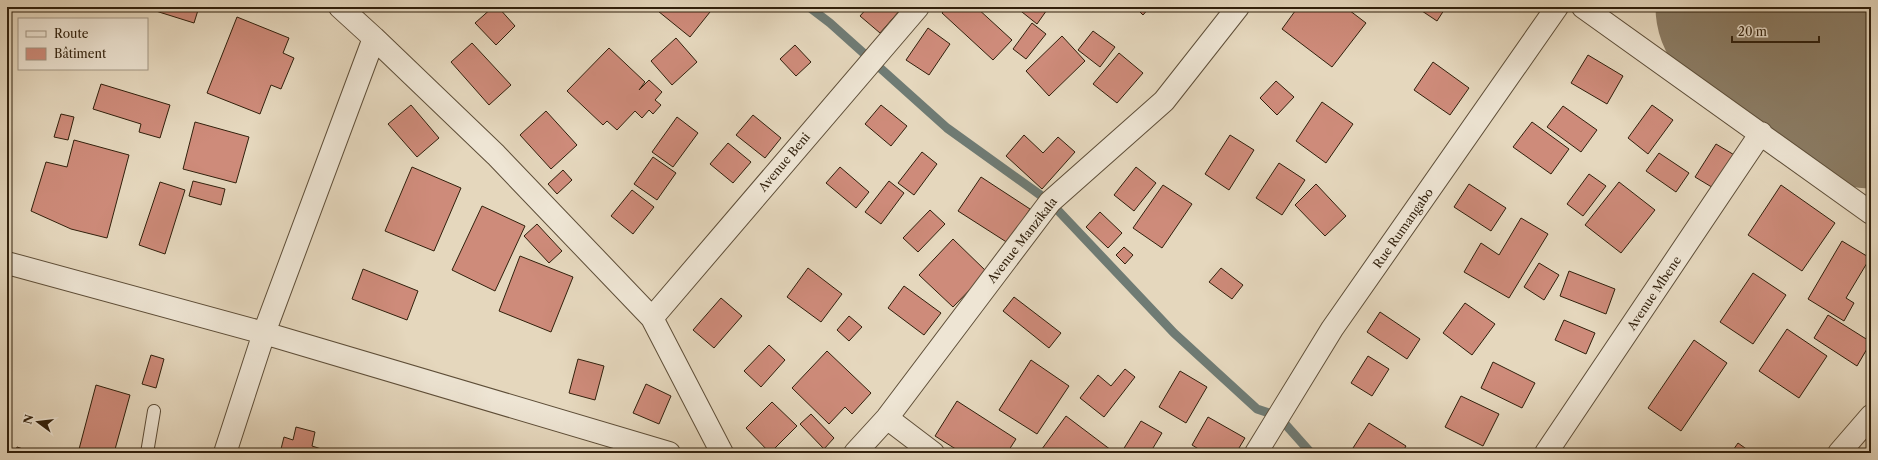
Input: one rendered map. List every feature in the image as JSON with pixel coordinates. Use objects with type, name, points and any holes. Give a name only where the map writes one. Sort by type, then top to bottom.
[{"type":"street","points":[[340,7],[496,155],[652,318],[722,453]]},
{"type":"street","name":"Avenue Beni","points":[[652,318],[918,7]]},
{"type":"street","name":"Avenue Manzikala","points":[[854,453],[886,418],[1050,202],[1164,101],[1238,7]]},
{"type":"street","name":"Rue Rumangabo","points":[[1256,453],[1332,329],[1557,7]]},
{"type":"street","points":[[1583,7],[1871,213]]},
{"type":"street","points":[[225,453],[264,334],[374,38]]},
{"type":"street","name":"Avenue Mbene","points":[[1546,453],[1761,133]]},
{"type":"street","points":[[7,263],[264,334],[669,453]]},
{"type":"street","points":[[1839,453],[1871,416]]},
{"type":"street","points":[[886,418],[933,453]]},
{"type":"lane","points":[[147,453],[154,411]]},
{"type":"building","points":[[143,7],[199,7],[194,23]]},
{"type":"building","points":[[493,7],[498,7],[515,26],[496,45],[475,23]]},
{"type":"building","points":[[653,7],[704,7],[710,12],[690,37]]},
{"type":"building","points":[[868,7],[899,7],[901,9],[880,33],[860,16]]},
{"type":"building","points":[[947,7],[976,7],[1012,40],[993,60],[942,13]]},
{"type":"building","points":[[1049,7],[1037,24],[1017,8]]},
{"type":"building","points":[[1135,7],[1150,7],[1143,15]]},
{"type":"building","points":[[1298,7],[1345,7],[1366,23],[1332,67],[1282,29]]},
{"type":"building","points":[[1416,7],[1446,7],[1437,21]]},
{"type":"building","points":[[237,17],[289,38],[283,53],[294,58],[281,89],[271,85],[260,114],[207,93]]},
{"type":"building","points":[[1032,23],[1046,34],[1026,59],[1013,49]]},
{"type":"building","points":[[928,28],[950,44],[929,75],[906,60]]},
{"type":"building","points":[[1093,31],[1115,47],[1100,67],[1078,50]]},
{"type":"building","points":[[1062,36],[1085,61],[1049,96],[1026,71]]},
{"type":"building","points":[[676,38],[697,62],[672,85],[651,61]]},
{"type":"building","points":[[472,43],[511,85],[489,105],[451,62]]},
{"type":"building","points":[[795,45],[811,62],[796,76],[780,59]]},
{"type":"building","points":[[609,48],[645,82],[639,90],[649,80],[662,92],[655,100],[661,105],[653,114],[649,110],[642,118],[635,111],[617,130],[607,121],[603,125],[567,91]]},
{"type":"building","points":[[1119,53],[1143,73],[1117,103],[1093,84]]},
{"type":"building","points":[[1588,55],[1623,76],[1607,104],[1571,83]]},
{"type":"building","points":[[1433,62],[1469,88],[1450,115],[1414,90]]},
{"type":"building","points":[[1276,81],[1294,97],[1277,115],[1260,98]]},
{"type":"building","points":[[101,84],[170,105],[160,138],[139,132],[141,124],[93,109]]},
{"type":"building","points":[[1322,102],[1353,124],[1326,163],[1296,141]]},
{"type":"building","points":[[411,105],[439,138],[417,157],[388,124]]},
{"type":"building","points":[[881,105],[907,126],[891,146],[865,124]]},
{"type":"building","points":[[1652,105],[1673,120],[1648,154],[1628,138]]},
{"type":"building","points":[[1563,106],[1597,130],[1581,152],[1547,127]]},
{"type":"building","points":[[546,111],[577,145],[551,169],[520,135]]},
{"type":"building","points":[[61,114],[74,117],[68,140],[54,137]]},
{"type":"building","points":[[753,115],[781,138],[765,158],[736,135]]},
{"type":"building","points":[[677,117],[698,133],[673,167],[652,152]]},
{"type":"building","points":[[195,122],[249,137],[236,183],[183,169]]},
{"type":"building","points":[[1532,122],[1569,149],[1551,174],[1513,147]]},
{"type":"building","points":[[1024,135],[1043,153],[1058,137],[1075,152],[1042,189],[1006,156]]},
{"type":"building","points":[[1230,135],[1254,150],[1229,190],[1205,174]]},
{"type":"building","points":[[74,140],[129,155],[107,238],[71,229],[31,211],[46,162],[67,167]]},
{"type":"building","points":[[728,143],[751,162],[733,183],[710,164]]},
{"type":"building","points":[[1716,144],[1736,156],[1715,189],[1695,177]]},
{"type":"building","points":[[922,152],[937,164],[914,195],[898,183]]},
{"type":"building","points":[[1659,153],[1689,173],[1676,192],[1646,171]]},
{"type":"building","points":[[653,157],[676,173],[657,200],[634,184]]},
{"type":"building","points":[[1279,163],[1305,180],[1282,215],[1256,198]]},
{"type":"building","points":[[412,167],[461,188],[434,251],[385,231]]},
{"type":"building","points":[[840,167],[869,192],[856,208],[826,183]]},
{"type":"building","points":[[1136,167],[1156,183],[1134,211],[1114,195]]},
{"type":"building","points":[[563,170],[572,180],[557,194],[548,184]]},
{"type":"building","points":[[1589,174],[1606,186],[1583,216],[1567,204]]},
{"type":"building","points":[[981,177],[1030,209],[1008,243],[958,211]]},
{"type":"building","points":[[193,181],[225,189],[221,205],[189,196]]},
{"type":"building","points":[[889,181],[904,193],[881,224],[865,212]]},
{"type":"building","points":[[160,182],[185,190],[165,254],[139,245]]},
{"type":"building","points":[[1619,182],[1655,210],[1621,253],[1585,225]]},
{"type":"building","points":[[1316,184],[1346,216],[1325,236],[1295,205]]},
{"type":"building","points":[[1469,184],[1506,208],[1491,231],[1454,207]]},
{"type":"building","points":[[1163,185],[1192,204],[1162,248],[1133,228]]},
{"type":"building","points":[[1781,185],[1835,223],[1802,271],[1748,235]]},
{"type":"building","points":[[632,190],[654,207],[633,234],[611,216]]},
{"type":"building","points":[[482,206],[525,226],[495,291],[452,270]]},
{"type":"building","points":[[930,210],[945,224],[918,252],[903,238]]},
{"type":"building","points":[[1100,212],[1122,233],[1108,248],[1086,227]]},
{"type":"building","points":[[1521,218],[1548,234],[1509,298],[1464,272],[1481,243],[1499,255]]},
{"type":"building","points":[[537,224],[562,251],[549,263],[524,236]]},
{"type":"building","points":[[953,239],[987,272],[953,307],[919,275]]},
{"type":"building","points":[[1842,241],[1870,258],[1846,298],[1854,303],[1844,321],[1808,299]]},
{"type":"building","points":[[1124,247],[1133,255],[1125,264],[1116,255]]},
{"type":"building","points":[[520,256],[573,277],[551,332],[499,311]]},
{"type":"building","points":[[1539,263],[1559,275],[1544,300],[1524,287]]},
{"type":"building","points":[[808,268],[842,294],[821,322],[787,297]]},
{"type":"building","points":[[1221,268],[1243,285],[1232,299],[1209,282]]},
{"type":"building","points":[[363,269],[418,291],[407,320],[352,299]]},
{"type":"building","points":[[1569,271],[1615,289],[1606,314],[1560,296]]},
{"type":"building","points":[[1753,273],[1786,295],[1753,344],[1720,322]]},
{"type":"building","points":[[904,286],[941,313],[924,335],[888,308]]},
{"type":"building","points":[[1014,297],[1061,333],[1049,348],[1003,311]]},
{"type":"building","points":[[721,298],[742,316],[714,348],[693,330]]},
{"type":"building","points":[[1465,303],[1495,324],[1472,355],[1443,333]]},
{"type":"building","points":[[1380,312],[1420,339],[1407,359],[1367,332]]},
{"type":"building","points":[[1828,315],[1871,342],[1857,366],[1814,338]]},
{"type":"building","points":[[849,316],[862,327],[849,341],[837,330]]},
{"type":"building","points":[[1564,320],[1595,333],[1586,354],[1555,340]]},
{"type":"building","points":[[1787,329],[1827,356],[1799,398],[1759,371]]},
{"type":"building","points":[[1694,340],[1727,363],[1681,431],[1648,408]]},
{"type":"building","points":[[769,345],[785,360],[761,387],[744,371]]},
{"type":"building","points":[[827,351],[871,393],[852,414],[845,407],[829,424],[792,388]]},
{"type":"building","points":[[151,355],[164,359],[156,388],[142,384]]},
{"type":"building","points":[[1368,356],[1389,369],[1372,396],[1351,383]]},
{"type":"building","points":[[578,359],[604,366],[595,400],[569,393]]},
{"type":"building","points":[[1031,360],[1069,386],[1037,434],[999,410]]},
{"type":"building","points":[[1493,362],[1535,383],[1522,408],[1481,388]]},
{"type":"building","points":[[1125,369],[1135,377],[1104,417],[1080,398],[1098,375],[1111,386]]},
{"type":"building","points":[[1180,371],[1207,387],[1186,423],[1159,407]]},
{"type":"building","points":[[646,384],[671,396],[659,424],[633,413]]},
{"type":"building","points":[[96,385],[130,395],[114,453],[78,453]]},
{"type":"building","points":[[1461,396],[1499,414],[1483,446],[1445,427]]},
{"type":"building","points":[[957,401],[1016,439],[1007,453],[962,453],[935,436]]},
{"type":"building","points":[[772,402],[797,426],[770,453],[746,428]]},
{"type":"building","points":[[811,414],[834,438],[824,449],[800,424]]},
{"type":"building","points":[[1066,416],[1111,450],[1109,453],[1039,453]]},
{"type":"building","points":[[1208,417],[1245,438],[1236,453],[1205,453],[1192,445]]},
{"type":"building","points":[[1141,421],[1162,433],[1150,453],[1121,453]]},
{"type":"building","points":[[1369,423],[1406,446],[1402,453],[1362,453],[1353,448]]},
{"type":"building","points":[[296,427],[315,432],[312,446],[334,453],[280,453],[284,437],[293,440]]},
{"type":"building","points":[[1738,443],[1752,453],[1731,453]]},
{"type":"building","points":[[17,447],[35,453],[15,453]]},
{"type":"waterway","points":[[809,7],[830,23],[947,128],[1050,202],[1174,333],[1257,409],[1278,416],[1311,453]]},
{"type":"runway","points":[[1753,7],[1871,91]]}]
